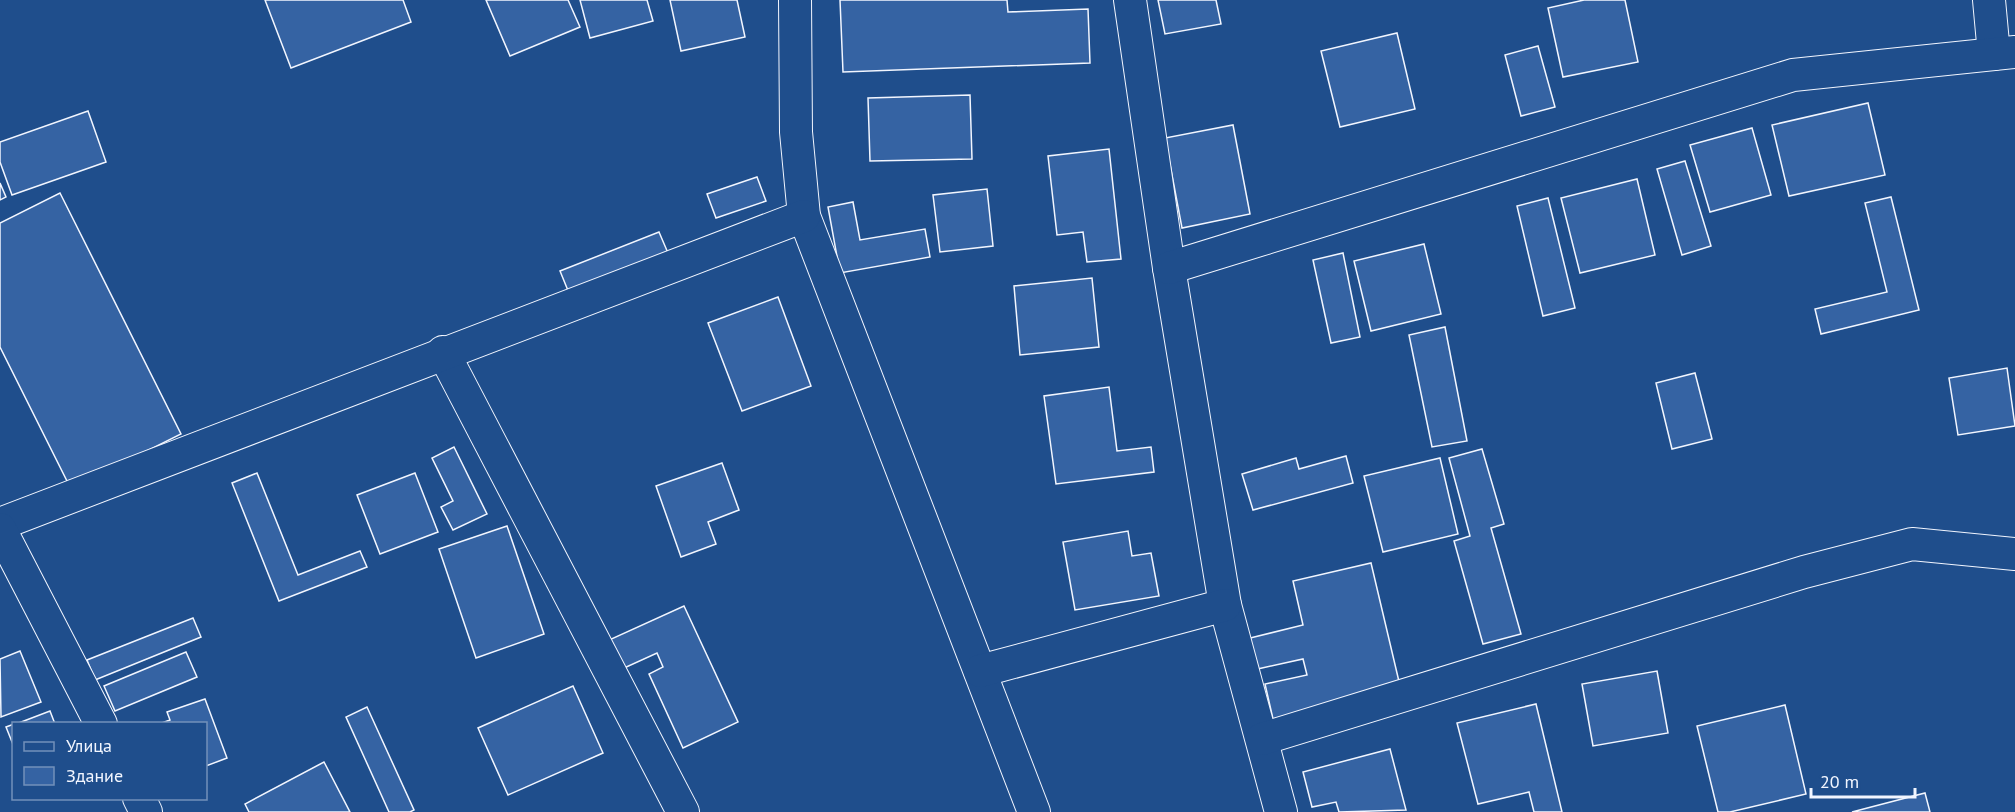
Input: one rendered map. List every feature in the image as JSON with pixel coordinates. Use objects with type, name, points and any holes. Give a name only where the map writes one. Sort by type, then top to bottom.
[{"type":"street","points":[[795,0],[796,132],[804,216],[1034,812]]},
{"type":"street","points":[[1130,0],[1168,268],[1225,605],[1281,812]]},
{"type":"street","points":[[1168,268],[1793,75],[2004,53],[1989,0]]},
{"type":"street","points":[[0,524],[443,352],[804,216]]},
{"type":"street","points":[[443,352],[683,812]]},
{"type":"street","points":[[0,529],[100,722]]},
{"type":"street","points":[[1262,739],[1804,572],[1912,544],[2015,554]]},
{"type":"street","points":[[980,671],[1225,605]]},
{"type":"building","points":[[265,0],[403,0],[411,22],[291,68]]},
{"type":"building","points":[[486,0],[568,0],[580,27],[510,56]]},
{"type":"building","points":[[580,0],[647,0],[653,21],[590,38]]},
{"type":"building","points":[[670,0],[737,0],[745,37],[681,51]]},
{"type":"building","points":[[840,0],[1007,0],[1008,12],[1088,9],[1090,63],[843,72]]},
{"type":"building","points":[[1158,0],[1216,0],[1221,24],[1165,34]]},
{"type":"building","points":[[1584,0],[1625,0],[1638,62],[1563,77],[1548,8]]},
{"type":"building","points":[[1397,33],[1415,109],[1340,127],[1321,51]]},
{"type":"building","points":[[1538,46],[1555,107],[1521,116],[1505,55]]},
{"type":"building","points":[[970,95],[972,159],[870,161],[868,98]]},
{"type":"building","points":[[1868,103],[1885,175],[1789,196],[1772,125]]},
{"type":"building","points":[[88,111],[106,162],[12,195],[0,162],[0,142]]},
{"type":"building","points":[[1233,125],[1250,214],[1182,228],[1165,138]]},
{"type":"building","points":[[1752,128],[1771,195],[1710,212],[1690,145]]},
{"type":"building","points":[[1109,149],[1121,259],[1087,262],[1083,232],[1057,235],[1048,156]]},
{"type":"building","points":[[1685,161],[1711,246],[1682,255],[1657,169]]},
{"type":"building","points":[[757,177],[766,201],[716,218],[707,194]]},
{"type":"building","points":[[1637,179],[1655,255],[1580,273],[1561,198]]},
{"type":"building","points":[[0,183],[6,197],[0,200]]},
{"type":"building","points":[[987,189],[993,246],[940,252],[933,195]]},
{"type":"building","points":[[60,193],[181,434],[71,489],[0,347],[0,223]]},
{"type":"building","points":[[1891,197],[1919,310],[1821,334],[1815,309],[1887,292],[1865,203]]},
{"type":"building","points":[[1548,198],[1575,308],[1543,316],[1517,206]]},
{"type":"building","points":[[853,202],[860,240],[925,229],[930,257],[840,273],[828,207]]},
{"type":"building","points":[[659,232],[668,253],[569,293],[560,271]]},
{"type":"building","points":[[1424,244],[1441,314],[1371,331],[1354,261]]},
{"type":"building","points":[[1343,253],[1360,337],[1331,343],[1313,260]]},
{"type":"building","points":[[1092,278],[1099,347],[1020,355],[1014,286]]},
{"type":"building","points":[[778,297],[811,386],[742,411],[708,323]]},
{"type":"building","points":[[1445,327],[1467,441],[1432,447],[1409,335]]},
{"type":"building","points":[[2007,368],[2015,426],[1958,435],[1949,378]]},
{"type":"building","points":[[1695,373],[1712,439],[1672,449],[1656,383]]},
{"type":"building","points":[[1109,387],[1117,451],[1151,447],[1154,472],[1056,484],[1044,396]]},
{"type":"building","points":[[454,447],[487,514],[453,530],[441,507],[453,501],[432,458]]},
{"type":"building","points":[[1482,449],[1504,524],[1491,528],[1521,634],[1483,644],[1454,541],[1470,536],[1449,458]]},
{"type":"building","points":[[1346,456],[1353,483],[1253,510],[1242,474],[1296,458],[1299,469]]},
{"type":"building","points":[[1440,458],[1458,534],[1383,552],[1364,476]]},
{"type":"building","points":[[722,463],[739,510],[708,522],[716,544],[681,557],[656,486]]},
{"type":"building","points":[[257,473],[298,575],[360,551],[367,567],[279,601],[232,483]]},
{"type":"building","points":[[415,473],[438,532],[380,554],[357,495]]},
{"type":"building","points":[[507,526],[544,634],[476,658],[439,549]]},
{"type":"building","points":[[1128,531],[1132,556],[1151,553],[1159,596],[1075,610],[1063,542]]},
{"type":"building","points":[[1371,563],[1401,690],[1273,719],[1265,684],[1307,675],[1303,659],[1253,670],[1246,639],[1303,625],[1293,581]]},
{"type":"building","points":[[684,606],[738,722],[683,748],[649,674],[663,667],[657,653],[622,669],[609,640]]},
{"type":"building","points":[[193,618],[201,637],[95,680],[87,660]]},
{"type":"building","points":[[20,651],[41,702],[1,717],[0,659]]},
{"type":"building","points":[[186,652],[197,677],[115,711],[104,686]]},
{"type":"building","points":[[1657,671],[1668,733],[1593,746],[1582,684]]},
{"type":"building","points":[[573,686],[603,753],[508,795],[478,728]]},
{"type":"building","points":[[205,699],[227,758],[207,766],[207,722],[164,722],[170,720],[167,712]]},
{"type":"building","points":[[1536,704],[1562,812],[1534,812],[1529,792],[1478,804],[1457,723]]},
{"type":"building","points":[[1785,705],[1806,794],[1730,812],[1718,812],[1697,726]]},
{"type":"building","points":[[367,707],[414,810],[410,812],[389,812],[346,717]]},
{"type":"building","points":[[50,711],[54,722],[21,722]]},
{"type":"building","points":[[12,725],[12,742],[6,727]]},
{"type":"building","points":[[1390,749],[1406,810],[1339,812],[1336,802],[1312,807],[1303,772]]},
{"type":"building","points":[[324,762],[350,812],[249,812],[245,804]]},
{"type":"building","points":[[1925,793],[1930,812],[1852,812]]}]
